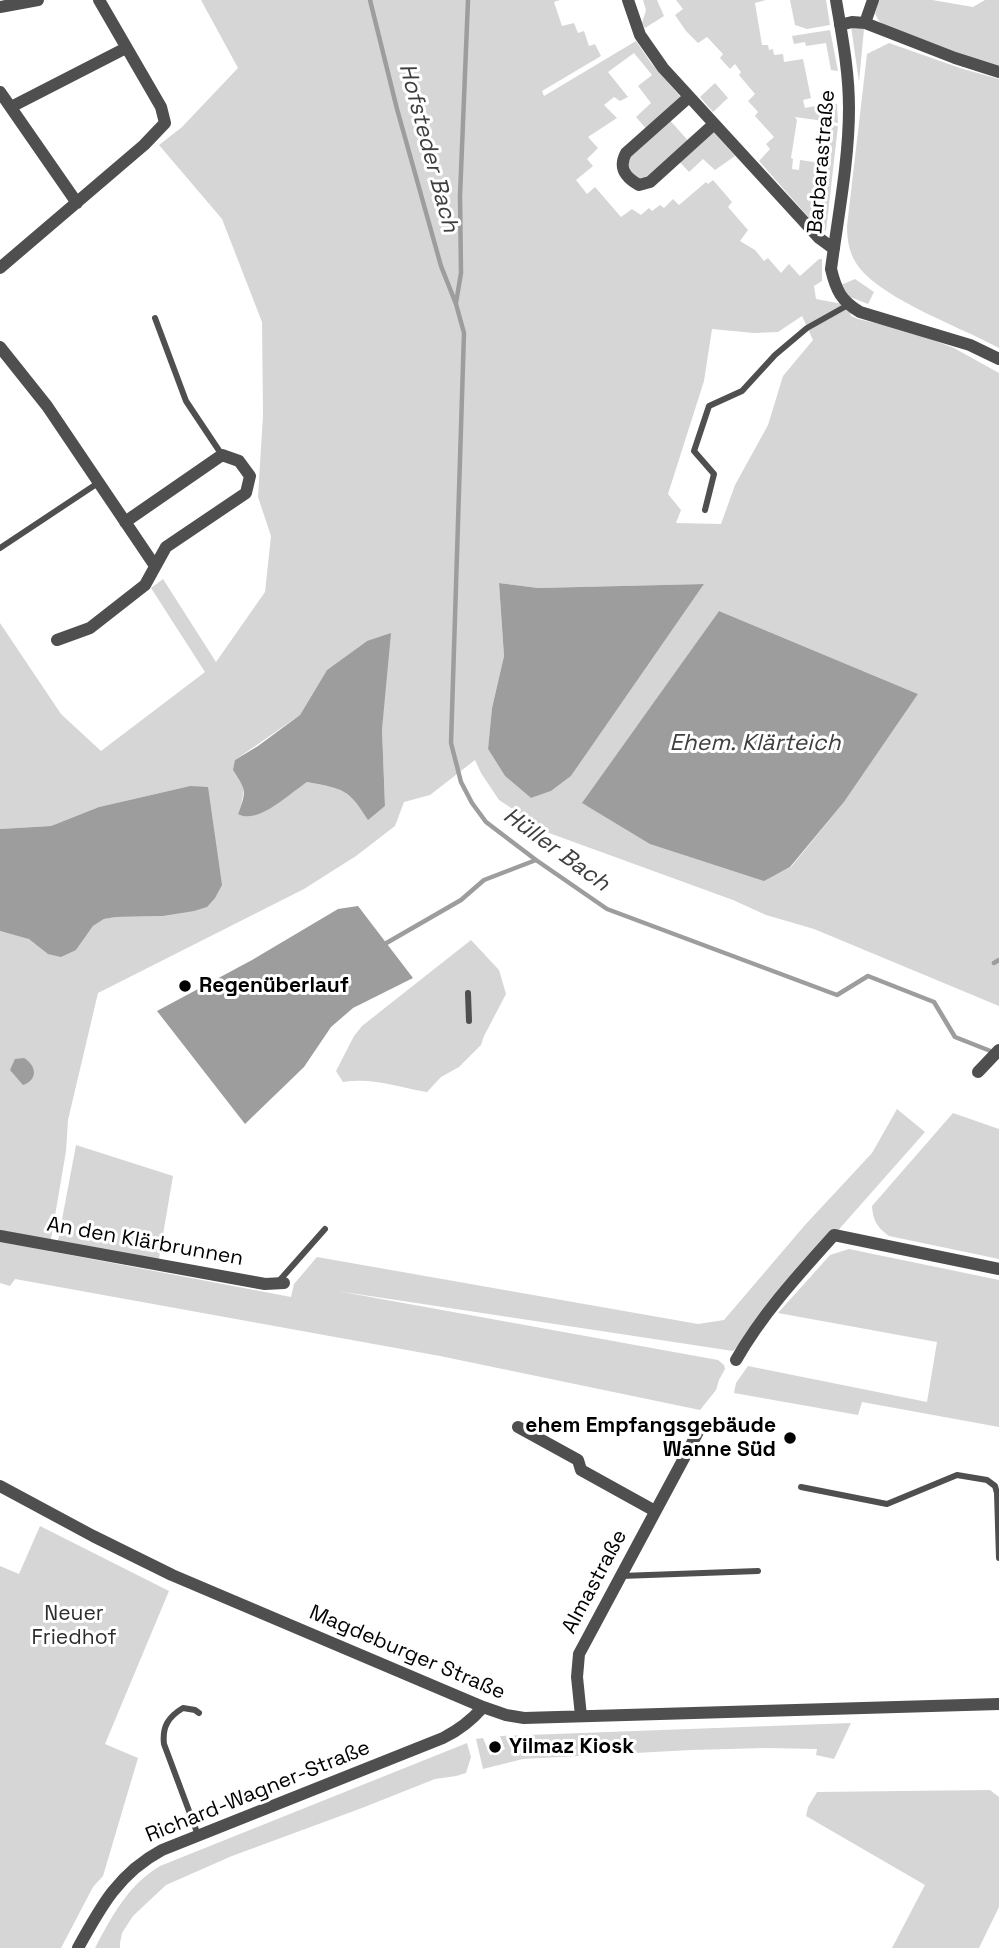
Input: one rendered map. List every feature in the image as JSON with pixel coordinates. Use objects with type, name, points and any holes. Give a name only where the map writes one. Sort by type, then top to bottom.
[{"type":"street","points":[[0,6],[38,0]]},
{"type":"street","points":[[0,268],[144,145],[165,122],[161,107],[99,0]]},
{"type":"street","points":[[628,0],[640,35],[663,68],[819,238],[834,248]]},
{"type":"street","name":"Barbarastraße","points":[[836,0],[847,66],[849,106],[845,163],[831,270],[835,287],[848,305]]},
{"type":"street","points":[[865,23],[873,0]]},
{"type":"street","points":[[840,25],[865,23],[999,72]]},
{"type":"street","points":[[11,107],[126,48]]},
{"type":"street","points":[[0,92],[77,203]]},
{"type":"street","points":[[689,97],[626,153],[622,161],[623,172],[630,180],[639,185],[650,182],[714,124]]},
{"type":"street","points":[[848,305],[860,312],[970,345],[999,359]]},
{"type":"street","points":[[0,347],[47,406],[155,566]]},
{"type":"street","points":[[57,640],[90,628],[145,585],[166,547],[246,493],[250,477],[239,461],[222,455],[125,522]]},
{"type":"street","points":[[978,1072],[999,1050]]},
{"type":"street","name":"An den Klärbrunnen","points":[[0,1236],[265,1284],[281,1283]]},
{"type":"street","points":[[736,1360],[749,1336],[773,1304],[834,1236],[999,1269]]},
{"type":"street","points":[[518,1427],[579,1460],[581,1470],[655,1511]]},
{"type":"street","name":"Almastraße","points":[[581,1716],[577,1676],[579,1654],[698,1432]]},
{"type":"street","name":"Magdeburger Straße","points":[[0,1486],[172,1575],[506,1716],[524,1718],[999,1704]]},
{"type":"street","name":"Richard-Wagner-Straße","points":[[78,1948],[114,1889],[131,1870],[147,1858],[198,1835],[443,1738],[461,1729],[483,1707]]},
{"type":"lane","points":[[705,510],[715,474],[694,451],[709,406],[742,391],[775,355],[807,328],[848,305]]},
{"type":"lane","points":[[155,318],[186,401],[222,455]]},
{"type":"lane","points":[[0,548],[98,483]]},
{"type":"lane","points":[[468,993],[469,1021]]},
{"type":"lane","points":[[281,1283],[302,1253],[325,1229]]},
{"type":"lane","points":[[801,1487],[887,1504],[957,1475],[987,1480],[995,1486],[997,1493],[999,1558]]},
{"type":"lane","points":[[621,1576],[758,1571]]},
{"type":"lane","points":[[198,1835],[164,1744],[163,1733],[173,1714],[183,1708],[199,1713]]},
{"type":"green space","points":[[201,0],[560,0],[554,2],[562,26],[574,23],[578,33],[584,31],[589,46],[595,44],[601,56],[542,91],[544,96],[636,41],[684,101],[667,117],[691,144],[710,128],[735,156],[715,170],[703,159],[689,172],[676,158],[639,185],[622,161],[649,132],[636,117],[651,103],[638,86],[652,75],[634,53],[608,72],[628,97],[620,101],[614,97],[604,105],[617,118],[588,137],[598,148],[587,159],[593,166],[576,180],[587,194],[595,187],[621,217],[632,209],[641,215],[649,208],[652,211],[660,205],[664,208],[673,199],[679,205],[706,182],[708,184],[713,180],[732,202],[728,207],[748,230],[740,241],[755,250],[764,261],[768,258],[781,273],[789,264],[800,276],[822,259],[822,281],[814,286],[816,299],[848,305],[851,316],[909,331],[954,348],[999,373],[999,1006],[814,929],[766,915],[733,900],[549,833],[499,800],[475,760],[430,795],[404,802],[395,826],[356,856],[304,889],[98,993],[68,1120],[66,1151],[49,1251],[291,1297],[294,1284],[317,1257],[698,1324],[724,1320],[805,1225],[872,1153],[897,1109],[925,1132],[773,1304],[749,1337],[733,1351],[337,1291],[718,1360],[725,1369],[716,1390],[700,1410],[440,1356],[15,1279],[10,1286],[0,1283],[0,931],[76,950],[93,926],[104,919],[163,916],[207,907],[190,786],[99,807],[51,826],[0,829],[0,623],[61,714],[101,751],[205,672],[151,588],[163,579],[216,662],[265,592],[271,536],[258,497],[263,415],[262,322],[222,219],[159,145],[182,127],[238,68]],"holes":[[[802,316],[813,340],[783,376],[768,425],[735,485],[721,524],[676,523],[681,510],[668,494],[704,381],[712,329],[778,332]],[[499,583],[538,588],[704,584],[571,776],[551,791],[531,798],[505,776],[488,749],[492,708],[504,656]],[[719,611],[918,694],[844,802],[791,867],[764,880],[583,804]],[[367,641],[382,729],[385,806],[368,819],[355,801],[343,792],[307,782],[291,792],[238,814],[243,787],[235,760],[300,715],[327,670]]]},
{"type":"green space","points":[[643,0],[657,0],[664,16],[645,28],[642,23],[646,10]]},
{"type":"green space","points":[[676,0],[766,0],[755,3],[762,45],[768,45],[769,50],[773,49],[774,55],[783,54],[784,62],[803,59],[811,98],[803,100],[805,108],[837,104],[838,123],[795,117],[797,120],[791,158],[792,169],[799,170],[800,160],[817,160],[821,124],[838,126],[826,231],[817,227],[759,161],[770,149],[766,144],[774,137],[755,116],[758,112],[748,101],[755,94],[739,75],[741,72],[735,64],[730,69],[720,58],[723,54],[707,37],[698,43],[686,31],[675,15],[683,9]]},
{"type":"green space","points":[[790,0],[826,0],[830,25],[807,29],[795,25]]},
{"type":"green space","points":[[879,0],[932,0],[973,7],[985,0],[999,0],[999,66],[958,54],[884,25],[875,14]]},
{"type":"green space","points":[[851,26],[864,29],[859,82]]},
{"type":"green space","points":[[830,30],[838,71],[831,70],[826,43],[806,46],[805,42],[794,44],[792,36]]},
{"type":"green space","points":[[889,43],[999,79],[999,348],[922,311],[882,288],[867,276],[852,254],[847,226],[867,54]]},
{"type":"green space","points":[[715,83],[728,98],[713,112],[700,97]]},
{"type":"green space","points":[[855,279],[874,292],[868,304],[850,297],[841,285]]},
{"type":"green space","points":[[471,940],[499,970],[506,994],[481,1045],[459,1067],[441,1077],[427,1092],[374,1082],[343,1082],[336,1071],[362,1026]]},
{"type":"green space","points":[[953,1113],[999,1129],[999,1259],[889,1236],[879,1227],[873,1216],[872,1206]]},
{"type":"green space","points":[[76,1145],[173,1176],[158,1264],[57,1246]]},
{"type":"green space","points":[[849,1249],[999,1280],[999,1427],[862,1402],[858,1415],[734,1393],[736,1383],[748,1366],[927,1402],[937,1342],[778,1313],[830,1255]]},
{"type":"green space","name":"Neuer Friedhof","points":[[40,1526],[169,1591],[105,1744],[138,1758],[103,1876],[93,1887],[61,1948],[0,1948],[0,1566],[19,1574]]},
{"type":"green space","points":[[851,1723],[834,1759],[816,1755],[817,1749],[691,1750],[523,1759],[483,1769],[476,1739],[483,1738],[490,1755],[505,1749],[500,1736]]},
{"type":"green space","points":[[467,1743],[471,1757],[466,1773],[435,1779],[232,1856],[166,1885],[133,1916],[122,1933],[120,1948],[95,1948],[130,1892],[160,1866]]},
{"type":"green space","points":[[990,1790],[999,1797],[999,1907],[979,1948],[892,1948],[925,1885],[806,1816],[817,1792]]},
{"type":"water","name":"Ehem. Klärteich","points":[[499,583],[538,588],[704,584],[571,776],[551,791],[531,798],[505,776],[488,749],[492,708],[504,656]]},
{"type":"water","name":"Ehem. Klärteich","points":[[719,611],[918,694],[844,802],[790,867],[764,881],[650,844],[582,803]]},
{"type":"water","points":[[391,633],[382,729],[385,806],[368,820],[344,792],[307,782],[264,812],[246,816],[238,814],[244,791],[233,770],[235,760],[300,715],[327,670],[367,641]]},
{"type":"water","points":[[190,786],[208,787],[222,885],[207,907],[163,916],[104,919],[93,926],[76,950],[61,957],[48,954],[29,939],[0,931],[0,829],[51,826],[99,807]]},
{"type":"water","points":[[358,906],[413,978],[353,1008],[331,1027],[304,1067],[245,1124],[157,1011],[252,960],[338,909]]},
{"type":"water","points":[[24,1058],[34,1073],[31,1080],[23,1085],[10,1070],[15,1059]]},
{"type":"waterway","name":"Hüller Bach","points":[[370,0],[441,266],[464,333],[451,743],[461,782],[472,803],[486,822],[607,909],[837,995],[868,976],[934,1002],[955,1037],[993,1052]]},
{"type":"waterway","name":"Hofsteder Bach","points":[[456,303],[461,273],[460,196],[468,0]]},
{"type":"waterway","points":[[383,945],[461,900],[484,880],[536,860]]},
{"type":"waterway","points":[[994,963],[999,960]]},
{"type":"place","name":"Regenüberlauf","points":[[185,986]]},
{"type":"place","name":"ehem Empfangsgebäude Wanne Süd","points":[[790,1438]]},
{"type":"place","name":"Yilmaz Kiosk","points":[[495,1747]]}]
